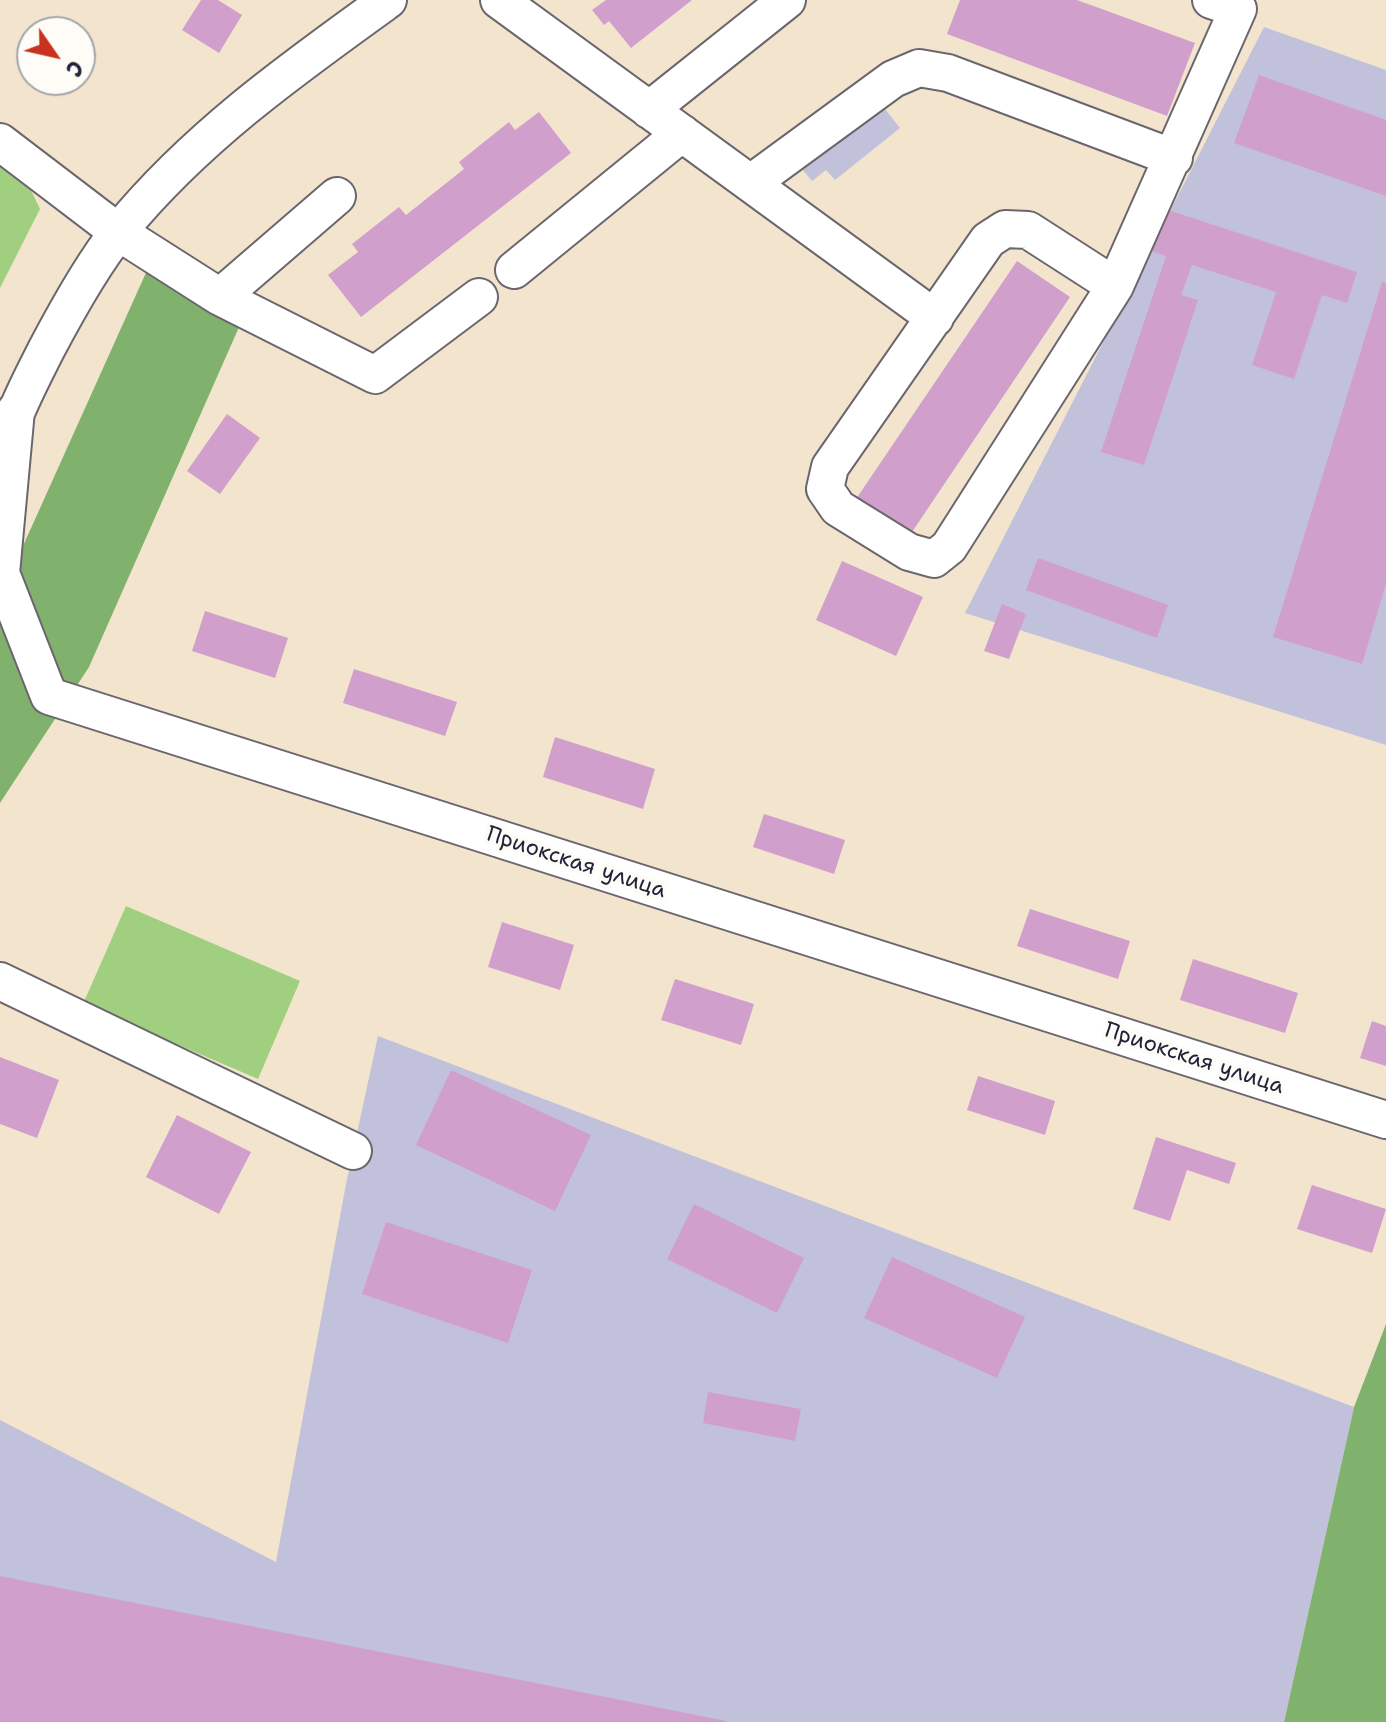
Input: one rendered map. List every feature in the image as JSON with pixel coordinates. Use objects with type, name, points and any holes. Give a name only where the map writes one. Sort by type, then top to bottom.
[{"type":"street","points":[[0,458],[16,410],[62,319],[118,232],[186,158],[266,88],[388,0]]},
{"type":"street","points":[[649,110],[787,0]]},
{"type":"street","points":[[1115,286],[1028,230],[1005,229],[988,240],[830,467],[825,489],[838,508],[909,552],[934,559],[949,547],[1115,286],[1238,9],[1211,0]]},
{"type":"street","points":[[515,4],[649,110],[935,318]]},
{"type":"street","points":[[751,183],[893,79],[919,68],[948,73],[1174,158]]},
{"type":"street","points":[[514,270],[682,133]]},
{"type":"street","points":[[0,142],[118,232],[220,297],[375,375],[479,297]]},
{"type":"street","points":[[220,297],[337,196]]},
{"type":"street","name":"Приокская улица","points":[[16,410],[1,573],[49,696],[1386,1120]]},
{"type":"street","points":[[0,981],[353,1151]]},
{"type":"shaded area","points":[[1264,27],[1386,70],[1386,745],[965,613]]},
{"type":"shaded area","points":[[881,104],[900,128],[835,180],[826,170],[812,181],[801,168]]},
{"type":"shaded area","points":[[378,1036],[1354,1407],[1284,1722],[0,1722],[0,1420],[276,1562],[346,1184]]},
{"type":"green space","points":[[0,125],[40,209],[0,288]]},
{"type":"green space","points":[[149,266],[247,309],[89,667],[0,803],[0,597]]},
{"type":"green space","points":[[126,906],[300,981],[258,1079],[83,1004]]},
{"type":"green space","points":[[1386,1324],[1386,1722],[1284,1722],[1354,1407]]},
{"type":"building","points":[[201,0],[218,0],[242,15],[219,53],[182,30]]},
{"type":"building","points":[[606,0],[692,0],[631,48],[609,21],[604,25],[592,10]]},
{"type":"building","points":[[960,0],[1077,0],[1195,43],[1167,116],[947,34]]},
{"type":"building","points":[[1259,75],[1386,120],[1386,196],[1234,143]]},
{"type":"building","points":[[539,112],[571,153],[361,317],[328,275],[358,252],[352,244],[399,207],[406,215],[464,169],[459,162],[509,122],[515,130]]},
{"type":"building","points":[[1165,209],[1357,272],[1347,303],[1322,295],[1294,379],[1252,365],[1276,292],[1192,265],[1181,295],[1198,300],[1144,465],[1101,452],[1166,256],[1151,251]]},
{"type":"building","points":[[1017,261],[1070,297],[910,535],[856,499]]},
{"type":"building","points":[[1382,282],[1386,283],[1386,584],[1362,664],[1273,637]]},
{"type":"building","points":[[227,414],[260,438],[220,494],[187,471]]},
{"type":"building","points":[[1038,558],[1168,605],[1157,638],[1026,590]]},
{"type":"building","points":[[842,561],[923,597],[896,656],[816,620]]},
{"type":"building","points":[[1002,604],[1026,614],[1009,659],[984,651]]},
{"type":"building","points":[[205,611],[288,638],[275,678],[192,651]]},
{"type":"building","points":[[354,669],[457,702],[445,736],[343,703]]},
{"type":"building","points":[[555,737],[655,769],[643,809],[543,777]]},
{"type":"building","points":[[764,814],[845,840],[834,874],[753,847]]},
{"type":"building","points":[[1030,909],[1130,941],[1118,979],[1017,946]]},
{"type":"building","points":[[502,922],[574,945],[560,990],[488,967]]},
{"type":"building","points":[[1193,959],[1298,993],[1285,1033],[1180,1000]]},
{"type":"building","points":[[675,979],[754,1004],[741,1045],[661,1020]]},
{"type":"building","points":[[1372,1021],[1386,1026],[1386,1066],[1360,1058]]},
{"type":"building","points":[[0,1057],[59,1080],[37,1138],[0,1124]]},
{"type":"building","points":[[451,1070],[591,1135],[555,1211],[416,1145]]},
{"type":"building","points":[[978,1076],[1055,1101],[1045,1135],[967,1110]]},
{"type":"building","points":[[177,1115],[251,1152],[219,1214],[146,1177]]},
{"type":"building","points":[[1156,1137],[1236,1163],[1229,1184],[1187,1170],[1170,1221],[1133,1209]]},
{"type":"building","points":[[1312,1185],[1386,1209],[1372,1253],[1297,1229]]},
{"type":"building","points":[[694,1204],[804,1258],[777,1313],[667,1259]]},
{"type":"building","points":[[386,1222],[532,1270],[508,1343],[362,1294]]},
{"type":"building","points":[[892,1257],[1025,1317],[997,1378],[864,1318]]},
{"type":"building","points":[[708,1392],[801,1409],[795,1441],[703,1423]]},
{"type":"building","points":[[0,1576],[726,1721],[726,1722],[0,1722]]}]
